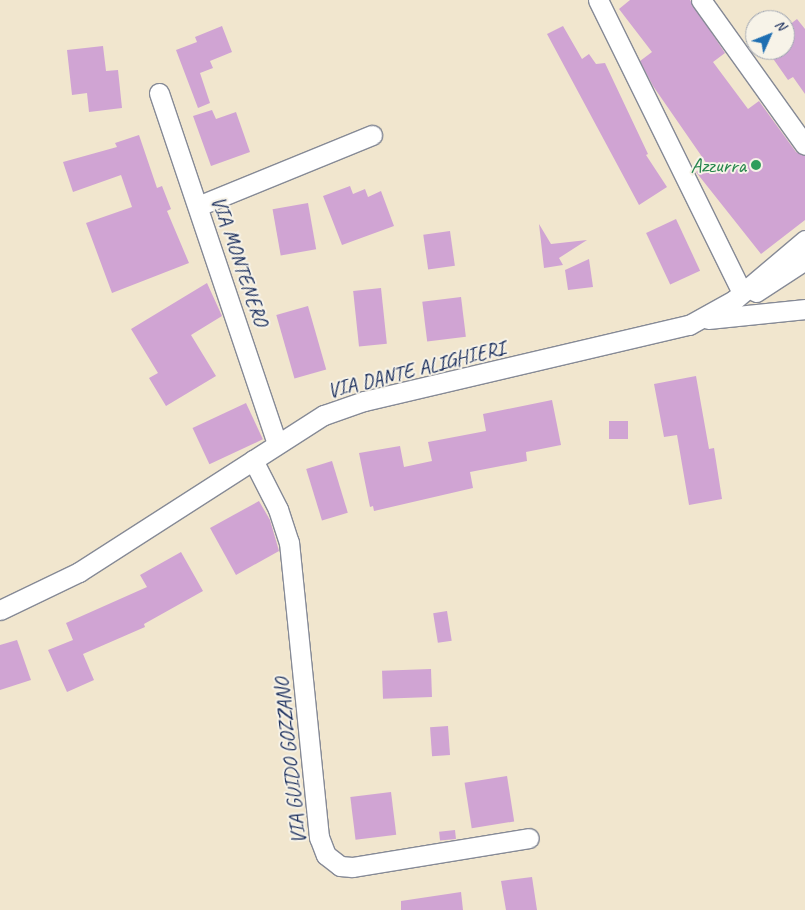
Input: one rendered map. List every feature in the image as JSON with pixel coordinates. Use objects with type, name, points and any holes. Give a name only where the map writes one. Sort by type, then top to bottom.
[{"type":"street","points":[[598,0],[738,297],[767,287],[805,260]]},
{"type":"street","points":[[701,0],[805,145]]},
{"type":"street","name":"VIA MONTENERO","points":[[158,93],[278,444]]},
{"type":"street","points":[[198,206],[372,135]]},
{"type":"street","name":"VIA DANTE ALIGHIERI","points":[[0,610],[79,572],[314,421],[356,403],[668,331],[701,320],[738,297],[805,240]]},
{"type":"street","points":[[701,320],[762,316],[805,309]]},
{"type":"street","name":"VIA GUIDO GOZZANO","points":[[253,460],[278,509],[291,555],[319,837],[326,855],[340,866],[352,867],[529,838]]},
{"type":"building","name":"Azzurra","points":[[630,0],[690,0],[725,53],[713,62],[748,109],[759,101],[796,152],[805,156],[805,220],[761,254],[696,172],[707,164],[653,86],[640,61],[652,52],[619,9]]},
{"type":"building","points":[[797,19],[805,29],[805,94],[793,77],[788,80],[774,60],[795,60],[795,20]]},
{"type":"building","points":[[222,26],[232,52],[210,61],[213,68],[200,73],[210,103],[198,108],[176,50],[197,42],[195,37]]},
{"type":"building","points":[[563,26],[582,59],[589,54],[596,64],[605,63],[648,154],[646,155],[667,187],[639,205],[547,34]]},
{"type":"building","points":[[103,46],[106,71],[118,70],[122,108],[89,112],[87,93],[72,95],[67,50]]},
{"type":"building","points":[[212,110],[216,119],[236,112],[250,152],[211,166],[193,116]]},
{"type":"building","points":[[139,135],[157,188],[162,186],[171,209],[167,211],[189,263],[112,293],[86,223],[132,207],[121,175],[73,192],[63,162],[117,147],[115,143]]},
{"type":"building","points":[[350,186],[353,194],[365,189],[368,197],[381,191],[394,226],[342,245],[323,196]]},
{"type":"building","points":[[308,203],[316,249],[281,256],[273,209]]},
{"type":"building","points":[[676,219],[700,271],[670,285],[646,233]]},
{"type":"building","points":[[539,224],[551,244],[587,240],[559,258],[563,265],[544,268]]},
{"type":"building","points":[[450,231],[455,266],[428,269],[423,235]]},
{"type":"building","points":[[589,259],[593,287],[568,290],[565,270]]},
{"type":"building","points":[[207,283],[222,316],[191,335],[216,376],[166,406],[149,378],[158,373],[131,329]]},
{"type":"building","points":[[381,288],[387,344],[359,347],[353,291]]},
{"type":"building","points":[[461,297],[466,337],[427,341],[422,302]]},
{"type":"building","points":[[308,306],[326,369],[294,379],[276,315]]},
{"type":"building","points":[[696,376],[709,449],[714,448],[722,499],[689,505],[677,435],[664,437],[654,384]]},
{"type":"building","points":[[552,400],[561,445],[526,452],[527,461],[470,472],[473,488],[374,511],[373,506],[370,507],[359,453],[400,446],[404,467],[432,461],[428,442],[486,431],[483,414]]},
{"type":"building","points":[[246,403],[263,439],[209,464],[193,428]]},
{"type":"building","points":[[609,421],[628,421],[628,439],[609,439]]},
{"type":"building","points":[[332,461],[348,513],[322,521],[306,469]]},
{"type":"building","points":[[259,501],[270,520],[279,551],[236,575],[210,528]]},
{"type":"building","points":[[181,552],[203,591],[144,624],[145,627],[83,654],[94,680],[67,692],[48,650],[73,640],[66,623],[147,587],[140,575]]},
{"type":"building","points":[[447,611],[452,641],[438,643],[433,613]]},
{"type":"building","points":[[17,640],[31,680],[0,690],[0,645]]},
{"type":"building","points":[[431,669],[432,697],[383,699],[382,671]]},
{"type":"building","points":[[448,726],[450,755],[432,756],[430,727]]},
{"type":"building","points":[[507,776],[514,821],[472,828],[465,783]]},
{"type":"building","points":[[391,792],[396,835],[356,840],[350,797]]},
{"type":"building","points":[[455,830],[456,839],[440,841],[439,832]]},
{"type":"building","points":[[532,877],[537,910],[506,910],[501,881]]},
{"type":"building","points":[[461,892],[463,910],[401,910],[401,901]]},
{"type":"place","name":"Azzurra","points":[[756,165]]}]
